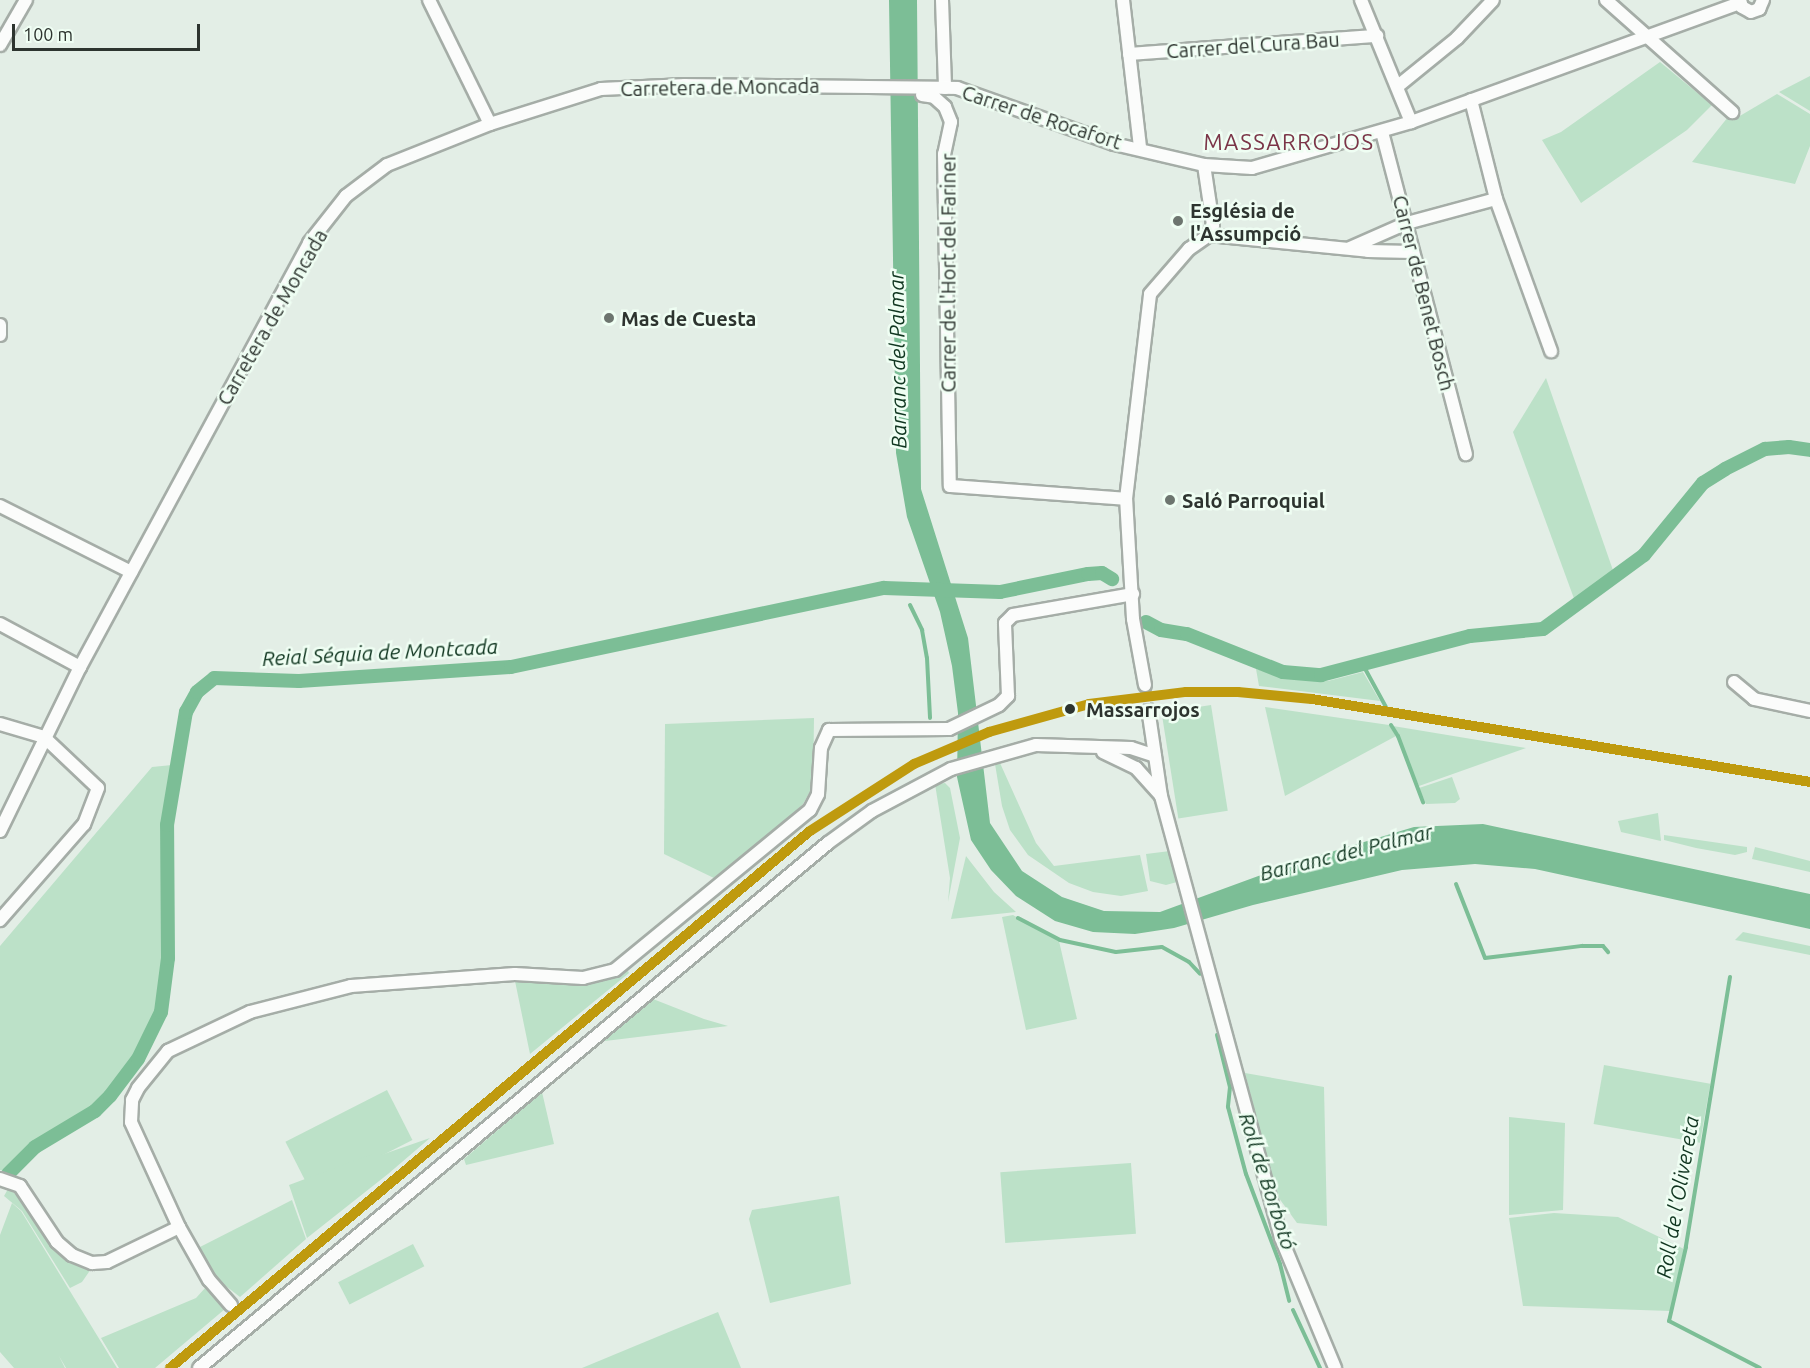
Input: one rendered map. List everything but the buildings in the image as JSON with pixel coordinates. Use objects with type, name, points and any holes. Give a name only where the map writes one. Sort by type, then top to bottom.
[{"type":"street","points":[[0,45],[26,0]]},
{"type":"street","points":[[429,0],[490,124]]},
{"type":"street","points":[[937,92],[942,0]]},
{"type":"street","points":[[1123,0],[1140,148]]},
{"type":"street","points":[[1361,0],[1412,122]]},
{"type":"street","points":[[1398,86],[1457,38],[1493,0]]},
{"type":"street","name":"Carrer de Rocafort","points":[[937,92],[968,91],[1090,137],[1204,165],[1238,169],[1275,164],[1382,132],[1740,2],[1751,12],[1759,9],[1763,0]]},
{"type":"street","points":[[1609,1],[1732,112]]},
{"type":"street","name":"Carrer del Cura Bau","points":[[1129,54],[1377,36]]},
{"type":"street","name":"Carretera de Moncada","points":[[0,831],[80,667],[309,243],[346,196],[387,165],[490,124],[601,89],[685,85],[879,88],[937,92]]},
{"type":"street","name":"Carrer de l'Hort del Fariner","points":[[937,92],[951,122],[944,154],[950,486],[1126,499]]},
{"type":"street","points":[[1471,100],[1496,199],[1551,351]]},
{"type":"street","name":"Carrer de Benet Bosch","points":[[1382,132],[1466,454]]},
{"type":"street","points":[[1145,684],[1132,619],[1133,594],[1126,499],[1149,294],[1189,249],[1209,235],[1213,225],[1204,165]]},
{"type":"street","points":[[1349,249],[1407,223],[1496,199]]},
{"type":"street","points":[[1209,235],[1349,249],[1412,252]]},
{"type":"street","points":[[0,325],[0,335]]},
{"type":"street","points":[[0,506],[131,572]]},
{"type":"street","points":[[231,1305],[209,1280],[179,1227],[131,1122],[132,1100],[138,1088],[155,1062],[168,1051],[250,1012],[351,986],[515,974],[583,978],[615,970],[810,810],[818,794],[821,748],[829,730],[949,729],[999,705],[1008,696],[1005,623],[1013,615],[1133,594]]},
{"type":"street","points":[[0,624],[80,667]]},
{"type":"street","points":[[1734,682],[1754,699],[1810,711]]},
{"type":"street","points":[[1131,748],[1144,734],[1149,716],[1161,796],[1281,1238],[1335,1368]]},
{"type":"street","points":[[0,724],[44,737],[83,770],[98,788],[98,797],[84,824],[0,920]]},
{"type":"street","points":[[199,1368],[856,822],[900,795],[967,762],[1036,745],[1131,748],[1155,756]]},
{"type":"street","points":[[1084,747],[1132,766],[1161,796]]},
{"type":"street","points":[[1132,766],[1146,764],[1155,756]]},
{"type":"street","points":[[0,1179],[20,1186],[57,1242],[72,1255],[92,1263],[107,1262],[179,1227]]},
{"type":"shaded area","points":[[1660,62],[1712,105],[1687,130],[1581,203],[1542,140],[1561,132]]},
{"type":"shaded area","points":[[1810,76],[1810,111],[1779,92]]},
{"type":"shaded area","points":[[1777,94],[1810,114],[1810,146],[1795,184],[1692,162],[1728,117],[1733,120]]},
{"type":"shaded area","points":[[1546,378],[1615,576],[1576,604],[1513,432]]},
{"type":"shaded area","points":[[1256,669],[1286,677],[1328,681],[1363,672],[1380,701],[1259,686]]},
{"type":"shaded area","points":[[1211,705],[1228,811],[1178,819],[1162,713]]},
{"type":"shaded area","points":[[1265,707],[1389,725],[1396,736],[1285,796]]},
{"type":"shaded area","points":[[814,718],[813,786],[803,804],[784,824],[716,879],[664,854],[665,724]]},
{"type":"shaded area","points":[[1393,726],[1526,748],[1419,786]]},
{"type":"shaded area","points":[[1000,763],[1036,843],[1054,866],[1140,855],[1148,891],[1121,896],[1093,892],[1069,883],[1028,855],[1010,830],[1002,806],[995,764]]},
{"type":"shaded area","points":[[172,765],[162,822],[162,996],[143,1043],[92,1109],[34,1144],[7,1171],[0,1170],[0,946],[152,767]]},
{"type":"shaded area","points":[[1452,777],[1460,799],[1455,803],[1426,804],[1419,788]]},
{"type":"shaded area","points":[[945,783],[950,788],[960,838],[948,902],[950,878],[935,784]]},
{"type":"shaded area","points":[[1658,813],[1661,841],[1621,832],[1618,821]]},
{"type":"shaded area","points":[[1664,835],[1747,847],[1747,852],[1735,855],[1696,848],[1664,840]]},
{"type":"shaded area","points":[[1755,847],[1810,861],[1810,872],[1752,859]]},
{"type":"shaded area","points":[[1170,851],[1177,882],[1166,885],[1150,881],[1146,854]]},
{"type":"shaded area","points":[[966,856],[994,892],[1016,912],[951,919]]},
{"type":"shaded area","points":[[1013,915],[1059,941],[1077,1019],[1026,1030],[1002,917]]},
{"type":"shaded area","points":[[1743,932],[1810,946],[1810,955],[1735,940]]},
{"type":"shaded area","points":[[628,971],[629,973],[530,1054],[515,981],[593,983]]},
{"type":"shaded area","points":[[653,999],[704,1019],[728,1026],[597,1042]]},
{"type":"shaded area","points":[[1604,1065],[1710,1084],[1700,1143],[1594,1124]]},
{"type":"shaded area","points":[[1245,1073],[1324,1087],[1327,1226],[1297,1223],[1276,1194]]},
{"type":"shaded area","points":[[387,1090],[412,1140],[311,1192],[285,1142]]},
{"type":"shaded area","points":[[542,1092],[554,1144],[466,1165],[464,1159]]},
{"type":"shaded area","points":[[1509,1117],[1565,1123],[1563,1210],[1509,1215]]},
{"type":"shaded area","points":[[430,1138],[307,1238],[289,1185],[375,1153],[381,1155]]},
{"type":"shaded area","points":[[1131,1163],[1136,1234],[1005,1243],[1000,1172]]},
{"type":"shaded area","points":[[8,1189],[23,1199],[64,1256],[91,1269],[82,1282],[70,1288],[22,1211],[4,1196]]},
{"type":"shaded area","points":[[839,1196],[851,1284],[770,1303],[749,1219],[752,1210]]},
{"type":"shaded area","points":[[292,1200],[306,1239],[240,1297],[213,1276],[198,1248]]},
{"type":"shaded area","points":[[12,1203],[21,1211],[117,1368],[66,1368],[59,1356],[65,1368],[14,1368],[0,1352],[0,1235]]},
{"type":"shaded area","points":[[1554,1213],[1618,1217],[1684,1249],[1670,1311],[1523,1306],[1509,1218]]},
{"type":"shaded area","points":[[413,1244],[424,1266],[350,1304],[338,1282]]},
{"type":"shaded area","points":[[206,1287],[225,1309],[155,1368],[119,1368],[101,1338],[196,1298]]},
{"type":"shaded area","points":[[718,1312],[741,1368],[582,1368],[676,1329]]},
{"type":"water","name":"Barranc del Palmar","points":[[889,0],[917,0],[921,489],[968,638],[990,823],[1022,871],[1062,897],[1104,911],[1160,912],[1294,863],[1414,827],[1483,824],[1810,894],[1810,929],[1535,869],[1475,864],[1402,870],[1253,905],[1174,928],[1135,934],[1093,932],[1055,921],[1016,896],[991,870],[971,840],[957,777],[958,713],[952,666],[940,612],[907,517],[896,453]]},
{"type":"waterway","name":"Reial Séquia de Montcada","points":[[1146,622],[1161,630],[1187,634],[1283,672],[1321,675],[1470,636],[1543,629],[1644,555],[1703,483],[1765,449],[1789,447],[1810,450]]},
{"type":"waterway","name":"Reial Séquia de Montcada","points":[[8,1174],[35,1147],[95,1111],[110,1096],[138,1059],[161,1012],[168,958],[167,825],[186,712],[197,692],[214,678],[299,681],[511,667],[884,588],[1000,592],[1088,574],[1102,573],[1112,579]]},
{"type":"waterway","name":"Roll de Borbotó","points":[[910,605],[922,630],[927,658],[930,718]]},
{"type":"waterway","points":[[1363,665],[1386,707]]},
{"type":"waterway","points":[[1391,725],[1398,736],[1423,802]]},
{"type":"waterway","points":[[1456,884],[1485,958],[1582,946],[1603,946],[1608,952]]},
{"type":"waterway","name":"Roll de Borbotó","points":[[1018,918],[1060,940],[1116,952],[1162,947],[1189,962],[1200,974]]},
{"type":"waterway","name":"Roll de l'Olivereta","points":[[1730,977],[1686,1247],[1669,1321],[1760,1368]]},
{"type":"waterway","name":"Roll de Borbotó","points":[[1217,1035],[1230,1087],[1228,1107],[1246,1174],[1280,1264],[1289,1301]]},
{"type":"waterway","name":"Roll de Borbotó","points":[[1293,1310],[1320,1368]]},
{"type":"tunnel","points":[[1145,685],[1149,715]]},
{"type":"transit line","points":[[170,1368],[810,831],[914,764],[989,732],[1089,704],[1186,692],[1238,692],[1312,699],[1810,782]]},
{"type":"place","name":"Església de l'Assumpció","points":[[1178,221]]},
{"type":"place","name":"Mas de Cuesta","points":[[609,318]]},
{"type":"place","name":"Saló Parroquial","points":[[1170,500]]},
{"type":"place","name":"Massarrojos","points":[[1070,709]]},
{"type":"district","name":"MASSARROJOS","points":[[1289,142]]}]
